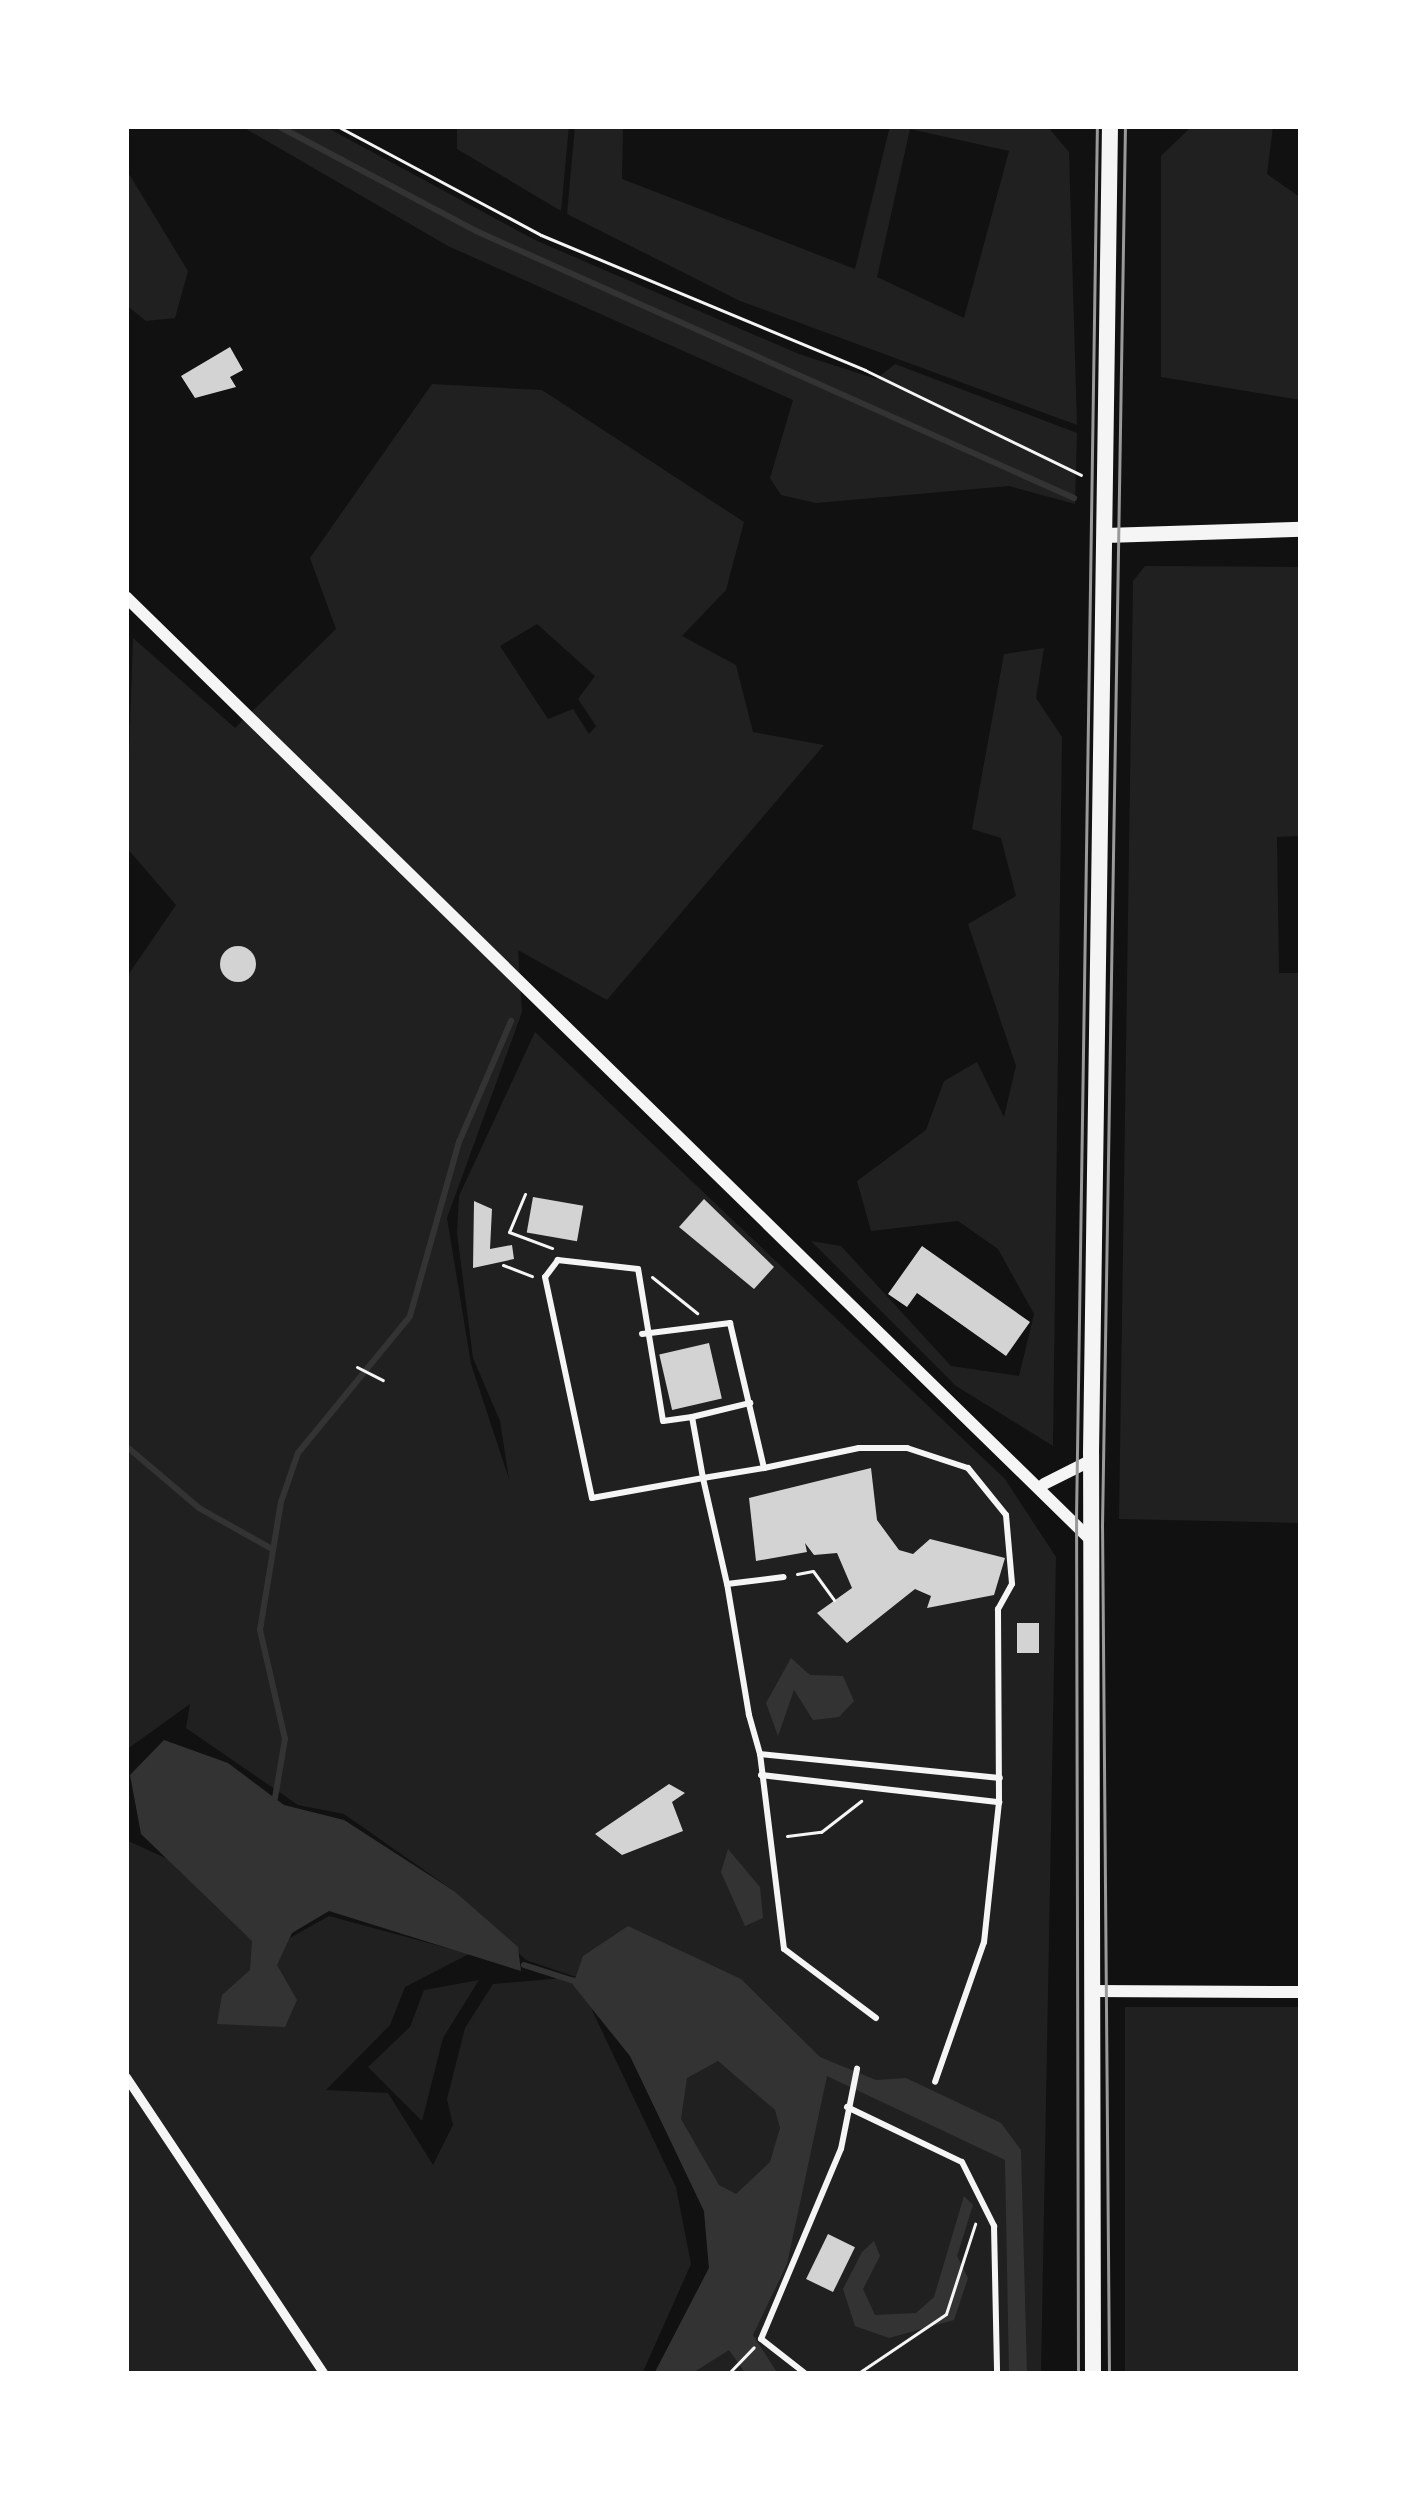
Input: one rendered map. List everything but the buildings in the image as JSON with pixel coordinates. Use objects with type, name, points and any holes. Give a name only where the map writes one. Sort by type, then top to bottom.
[{"type":"main road","points":[[1093,2374],[1091,1460],[1110,126]]},
{"type":"street","points":[[1106,535],[1301,529]]},
{"type":"street","points":[[126,597],[1044,1484],[1092,1541]]},
{"type":"street","points":[[1044,1484],[1091,1460]]},
{"type":"street","points":[[1092,1991],[1301,1992]]},
{"type":"street","points":[[126,2077],[324,2374]]},
{"type":"lane","points":[[750,1403],[663,1421],[642,1334],[638,1269],[558,1260],[545,1277],[592,1498],[860,1448],[941,1454],[986,1485],[1012,1548],[996,1646],[999,1802],[984,1942],[935,2082]]},
{"type":"lane","points":[[642,1334],[700,1320],[730,1323],[764,1468]]},
{"type":"lane","points":[[692,1417],[760,1754],[790,1960],[876,2018]]},
{"type":"lane","points":[[727,1584],[784,1577]]},
{"type":"lane","points":[[760,1754],[1000,1778]]},
{"type":"lane","points":[[761,1775],[999,1802]]},
{"type":"lane","points":[[806,2374],[760,2340],[797,2267],[857,2069]]},
{"type":"lane","points":[[847,2107],[962,2162],[985,2208],[1002,2306],[997,2374]]},
{"type":"path","points":[[337,126],[541,235],[865,370],[1081,475]]},
{"type":"path","points":[[525,1195],[509,1232],[550,1244],[558,1260]]},
{"type":"path","points":[[503,1265],[545,1277]]},
{"type":"path","points":[[638,1269],[693,1304],[700,1320]]},
{"type":"path","points":[[357,1367],[382,1380]]},
{"type":"path","points":[[784,1577],[814,1571],[834,1600]]},
{"type":"path","points":[[773,1839],[821,1832],[868,1790]]},
{"type":"path","points":[[857,2374],[931,2325],[951,2306],[962,2257],[985,2208]]},
{"type":"path","points":[[729,2372],[760,2340]]},
{"type":"shaded area","points":[[241,126],[324,126],[535,240],[799,354],[876,379],[895,364],[1077,433],[1075,504],[1009,486],[816,503],[781,495],[770,478],[793,400],[448,246]]},
{"type":"shaded area","points":[[457,126],[569,126],[561,211],[457,149]]},
{"type":"shaded area","points":[[575,126],[623,126],[622,179],[855,269],[890,126],[1047,126],[1069,152],[1077,425],[740,301],[567,214]],"holes":[[[910,129],[1009,151],[964,318],[877,277]]]},
{"type":"shaded area","points":[[1192,126],[1273,126],[1267,174],[1301,198],[1301,400],[1161,377],[1161,156]]},
{"type":"shaded area","points":[[126,169],[188,271],[175,318],[146,321],[126,305]]},
{"type":"shaded area","points":[[432,384],[542,390],[744,522],[726,590],[682,636],[736,665],[753,732],[824,745],[607,1000],[518,950],[522,1012],[447,1218],[471,1364],[509,1479],[500,1421],[473,1358],[457,1233],[459,1196],[535,1032],[1005,1479],[1056,1557],[1041,2374],[654,2374],[709,2268],[704,2211],[630,2056],[591,2008],[676,2187],[691,2264],[642,2374],[126,2374],[126,1840],[172,1861],[270,1949],[329,1916],[469,1954],[405,1987],[390,2025],[326,2090],[388,2093],[433,2165],[453,2125],[447,2099],[465,2028],[493,1984],[576,1977],[526,1960],[454,1891],[344,1814],[298,1805],[186,1728],[190,1704],[126,1750],[126,978],[176,905],[126,847],[133,638],[235,728],[336,629],[310,558]],"holes":[[[537,624],[595,676],[578,699],[596,726],[589,734],[573,709],[548,719],[500,646]]]},
{"type":"shaded area","points":[[1145,566],[1301,567],[1301,836],[1277,837],[1279,973],[1301,973],[1301,1523],[1119,1519],[1133,581]]},
{"type":"shaded area","points":[[1044,648],[1036,698],[1062,737],[1053,1446],[956,1386],[811,1241],[841,1246],[951,1366],[1019,1376],[1034,1314],[998,1249],[958,1221],[871,1231],[857,1181],[926,1130],[944,1081],[977,1062],[1004,1117],[1016,1066],[968,924],[1016,896],[1001,838],[972,829],[1004,654]]},
{"type":"shaded area","points":[[791,1658],[810,1675],[843,1676],[854,1701],[839,1717],[813,1720],[794,1690],[778,1736],[766,1703]]},
{"type":"shaded area","points":[[164,1740],[228,1763],[284,1805],[344,1820],[454,1891],[518,1947],[521,1971],[329,1911],[292,1933],[277,1965],[297,2000],[285,2027],[217,2024],[222,1995],[250,1970],[252,1941],[141,1834],[130,1775]]},
{"type":"shaded area","points":[[728,1849],[760,1887],[763,1918],[745,1926],[721,1872]]},
{"type":"shaded area","points":[[628,1926],[741,1979],[820,2057],[876,2080],[906,2078],[1001,2123],[1021,2150],[1027,2374],[1009,2374],[1005,2160],[827,2076],[787,2264],[753,2335],[778,2374],[746,2374],[729,2350],[691,2374],[654,2374],[709,2268],[704,2211],[630,2056],[573,1985],[583,1956]],"holes":[[[718,2061],[775,2110],[780,2128],[770,2162],[736,2194],[719,2185],[681,2119],[687,2078]]]},
{"type":"shaded area","points":[[479,1980],[443,2038],[422,2121],[368,2067],[410,2027],[424,1990]]},
{"type":"shaded area","points":[[1125,2007],[1301,2007],[1301,2374],[1125,2374]]},
{"type":"shaded area","points":[[964,2196],[973,2205],[957,2256],[968,2278],[954,2320],[889,2338],[855,2326],[843,2289],[862,2252],[874,2241],[880,2256],[863,2289],[875,2315],[916,2313],[934,2297]]},
{"type":"waterway","points":[[278,126],[476,231],[1074,498]]},
{"type":"waterway","points":[[275,1798],[285,1739],[260,1630],[281,1502],[298,1453],[410,1316],[459,1142],[511,1021]]},
{"type":"waterway","points":[[126,1446],[199,1508],[272,1549]]},
{"type":"waterway","points":[[524,1965],[574,1981]]},
{"type":"tram line","points":[[1078,2374],[1076,1519],[1097,126]]},
{"type":"tram line","points":[[1109,2374],[1102,1526],[1125,126]]}]
